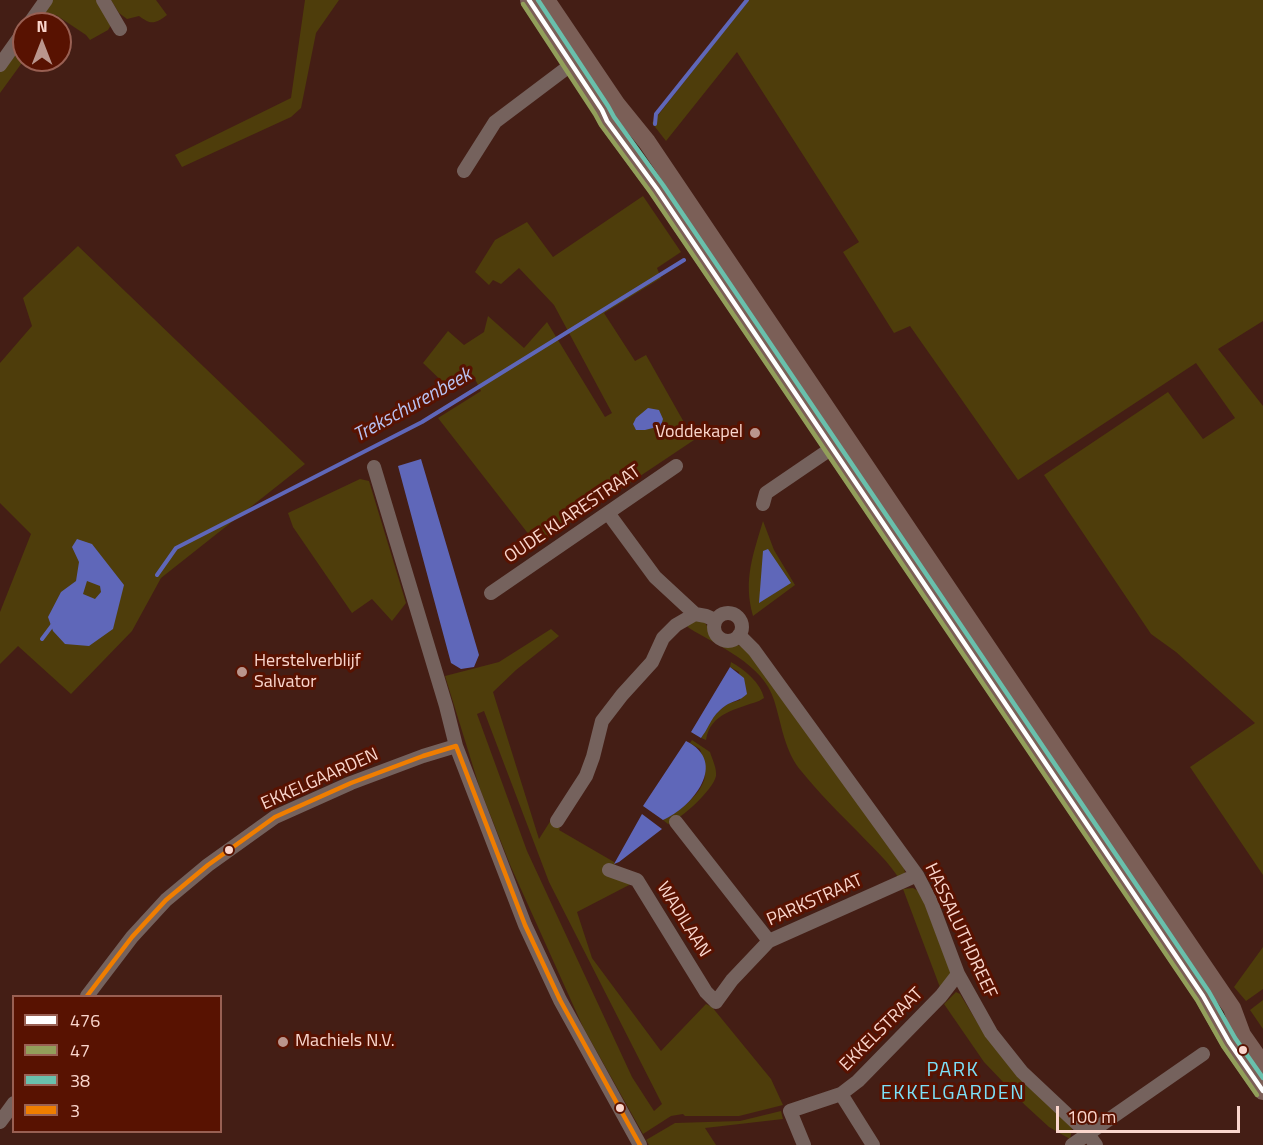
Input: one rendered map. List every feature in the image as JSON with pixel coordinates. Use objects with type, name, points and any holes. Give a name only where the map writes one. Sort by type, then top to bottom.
[{"type":"main road","points":[[529,0],[607,121],[657,189],[1197,987],[1229,1042],[1263,1091]]},
{"type":"main road","points":[[546,0],[617,105],[647,142],[1232,1008],[1242,1035],[1263,1065]]},
{"type":"street","points":[[103,0],[120,29]]},
{"type":"street","points":[[0,65],[12,48]]},
{"type":"street","points":[[464,171],[495,122],[572,64]]},
{"type":"street","points":[[763,504],[766,493],[832,448]]},
{"type":"street","name":"OUDE KLARESTRAAT","points":[[490,593],[676,466]]},
{"type":"street","points":[[374,467],[456,746],[525,925],[565,1010],[640,1145]]},
{"type":"street","points":[[608,513],[655,577],[695,614],[715,620]]},
{"type":"street","points":[[724,613],[736,615],[742,626],[739,635],[732,640],[723,640],[714,629],[715,620],[724,613]]},
{"type":"street","points":[[557,821],[585,776],[593,757],[602,721],[652,662],[663,638],[676,625],[695,614]]},
{"type":"street","name":"HASSALUTHDREEF","points":[[739,635],[754,650],[917,875],[931,902],[958,974],[991,1033],[1022,1072],[1092,1139]]},
{"type":"street","name":"EKKELGAARDEN","points":[[88,995],[132,937],[166,900],[208,865],[275,817],[351,783],[456,746]]},
{"type":"street","points":[[676,822],[769,941]]},
{"type":"street","name":"WADILAAN","points":[[609,870],[637,880],[706,992],[716,1002]]},
{"type":"street","name":"PARKSTRAAT","points":[[716,1002],[769,941],[917,875]]},
{"type":"street","name":"EKKELSTRAAT","points":[[804,1145],[790,1111],[841,1094],[858,1082],[941,996],[958,974]]},
{"type":"street","points":[[1072,1145],[1092,1139],[1203,1054]]},
{"type":"street","points":[[841,1094],[873,1145]]},
{"type":"street","points":[[0,1122],[12,1105]]},
{"type":"shaded area","points":[[50,0],[96,0],[111,25],[108,30],[90,40],[72,26],[72,12],[42,12]]},
{"type":"shaded area","points":[[111,0],[156,0],[167,15],[153,22],[139,16],[127,19],[119,13]]},
{"type":"shaded area","points":[[305,0],[339,0],[316,33],[301,108],[291,117],[182,167],[175,155],[291,98]]},
{"type":"shaded area","points":[[748,0],[1263,0],[1263,321],[1218,349],[1263,406],[1263,875],[1190,767],[1255,723],[1176,652],[1151,634],[1044,475],[1168,392],[1203,439],[1235,418],[1196,363],[1018,480],[910,326],[894,333],[843,252],[859,242],[737,52],[666,141],[652,123]]},
{"type":"shaded area","points":[[12,54],[12,72],[15,72],[0,93],[0,72]]},
{"type":"shaded area","points":[[643,196],[681,252],[657,268],[661,278],[604,313],[635,361],[646,355],[694,440],[537,545],[438,418],[481,391],[475,379],[453,392],[423,363],[448,331],[464,345],[484,332],[488,316],[524,348],[547,322],[605,417],[612,413],[554,305],[519,268],[501,284],[493,280],[489,285],[475,272],[495,240],[527,222],[553,257]]},
{"type":"shaded area","points":[[78,246],[305,464],[161,578],[132,631],[71,694],[18,646],[0,664],[0,612],[31,534],[0,503],[0,363],[32,326],[23,298]]},
{"type":"shaded area","points":[[360,479],[369,481],[406,603],[392,621],[372,599],[352,613],[293,527],[288,513]]},
{"type":"shaded area","points":[[763,521],[774,550],[795,585],[753,616],[749,591],[750,568]]},
{"type":"shaded area","points":[[692,620],[704,621],[716,641],[744,648],[761,666],[904,867],[905,873],[900,880],[886,861],[822,795],[796,764],[787,747],[774,700],[760,676],[738,657],[689,628],[686,625]]},
{"type":"shaded area","points":[[551,629],[559,636],[516,670],[493,692],[539,839],[551,820],[561,825],[559,830],[614,862],[611,875],[631,884],[577,912],[592,958],[661,1051],[706,1004],[712,1007],[771,1079],[783,1105],[739,1116],[685,1116],[683,1114],[671,1116],[643,1134],[583,1027],[511,867],[480,789],[445,676],[499,662]],"holes":[[[484,711],[549,882],[662,1104],[654,1111],[632,1077],[527,851],[477,714]]]},
{"type":"shaded area","points":[[731,662],[751,677],[764,698],[719,718],[713,724],[706,740],[701,738],[712,717],[727,704],[740,700],[739,672],[730,667]]},
{"type":"shaded area","points":[[692,740],[710,752],[716,776],[709,789],[696,803],[668,824],[663,820],[690,801],[704,780],[705,773],[700,749],[690,743]]},
{"type":"shaded area","points":[[913,888],[920,892],[951,973],[941,990],[903,889]]},
{"type":"shaded area","points":[[1263,947],[1263,989],[1246,1001],[1234,987]]},
{"type":"shaded area","points":[[956,992],[960,994],[980,1027],[1067,1121],[1072,1129],[1070,1139],[1049,1127],[984,1062],[944,1004]]},
{"type":"shaded area","points":[[1263,1000],[1263,1029],[1250,1010]]},
{"type":"shaded area","points":[[781,1111],[783,1119],[705,1128],[716,1145],[649,1145],[646,1140],[675,1123],[740,1121]]},
{"type":"water","points":[[648,408],[659,410],[663,419],[661,426],[636,430],[633,424],[636,418]]},
{"type":"water","points":[[421,459],[479,655],[474,667],[461,669],[451,663],[398,466]]},
{"type":"water","points":[[77,539],[92,544],[124,585],[113,629],[89,646],[65,644],[53,631],[48,617],[61,592],[76,581],[79,562],[72,547]],"holes":[[[87,581],[100,586],[101,592],[95,599],[83,594]]]},
{"type":"water","points":[[768,549],[791,583],[759,603],[763,551]]},
{"type":"water","points":[[730,667],[744,678],[747,694],[720,710],[701,738],[691,732]]},
{"type":"water","points":[[686,741],[699,750],[705,760],[706,772],[695,795],[674,814],[663,820],[643,806]]},
{"type":"water","points":[[642,814],[662,829],[614,864]]},
{"type":"waterway","name":"Trekschurenbeek","points":[[655,124],[656,114],[747,0]]},
{"type":"waterway","name":"Trekschurenbeek","points":[[157,575],[176,548],[422,422],[684,260]]},
{"type":"waterway","name":"Trekschurenbeek","points":[[42,639],[54,623]]},
{"type":"transit line","name":"476","points":[[529,0],[607,121],[657,189],[1203,996],[1229,1042],[1263,1091]]},
{"type":"transit line","name":"38","points":[[538,0],[614,117],[663,185],[1209,992],[1235,1038],[1263,1078]]},
{"type":"transit line","name":"47","points":[[523,4],[601,125],[651,193],[1197,1000],[1223,1046],[1257,1095]]},
{"type":"transit line","name":"3","points":[[456,746],[525,925],[560,1000],[640,1145]]},
{"type":"transit line","name":"3","points":[[88,995],[132,937],[166,900],[208,865],[275,817],[351,783],[456,746]]},
{"type":"place","name":"Voddekapel","points":[[755,433]]},
{"type":"place","name":"Herstelverblijf Salvator","points":[[242,672]]},
{"type":"place","name":"Machiels N.V.","points":[[283,1042]]},
{"type":"district","name":"PARK EKKELGARDEN","points":[[953,1082]]}]
